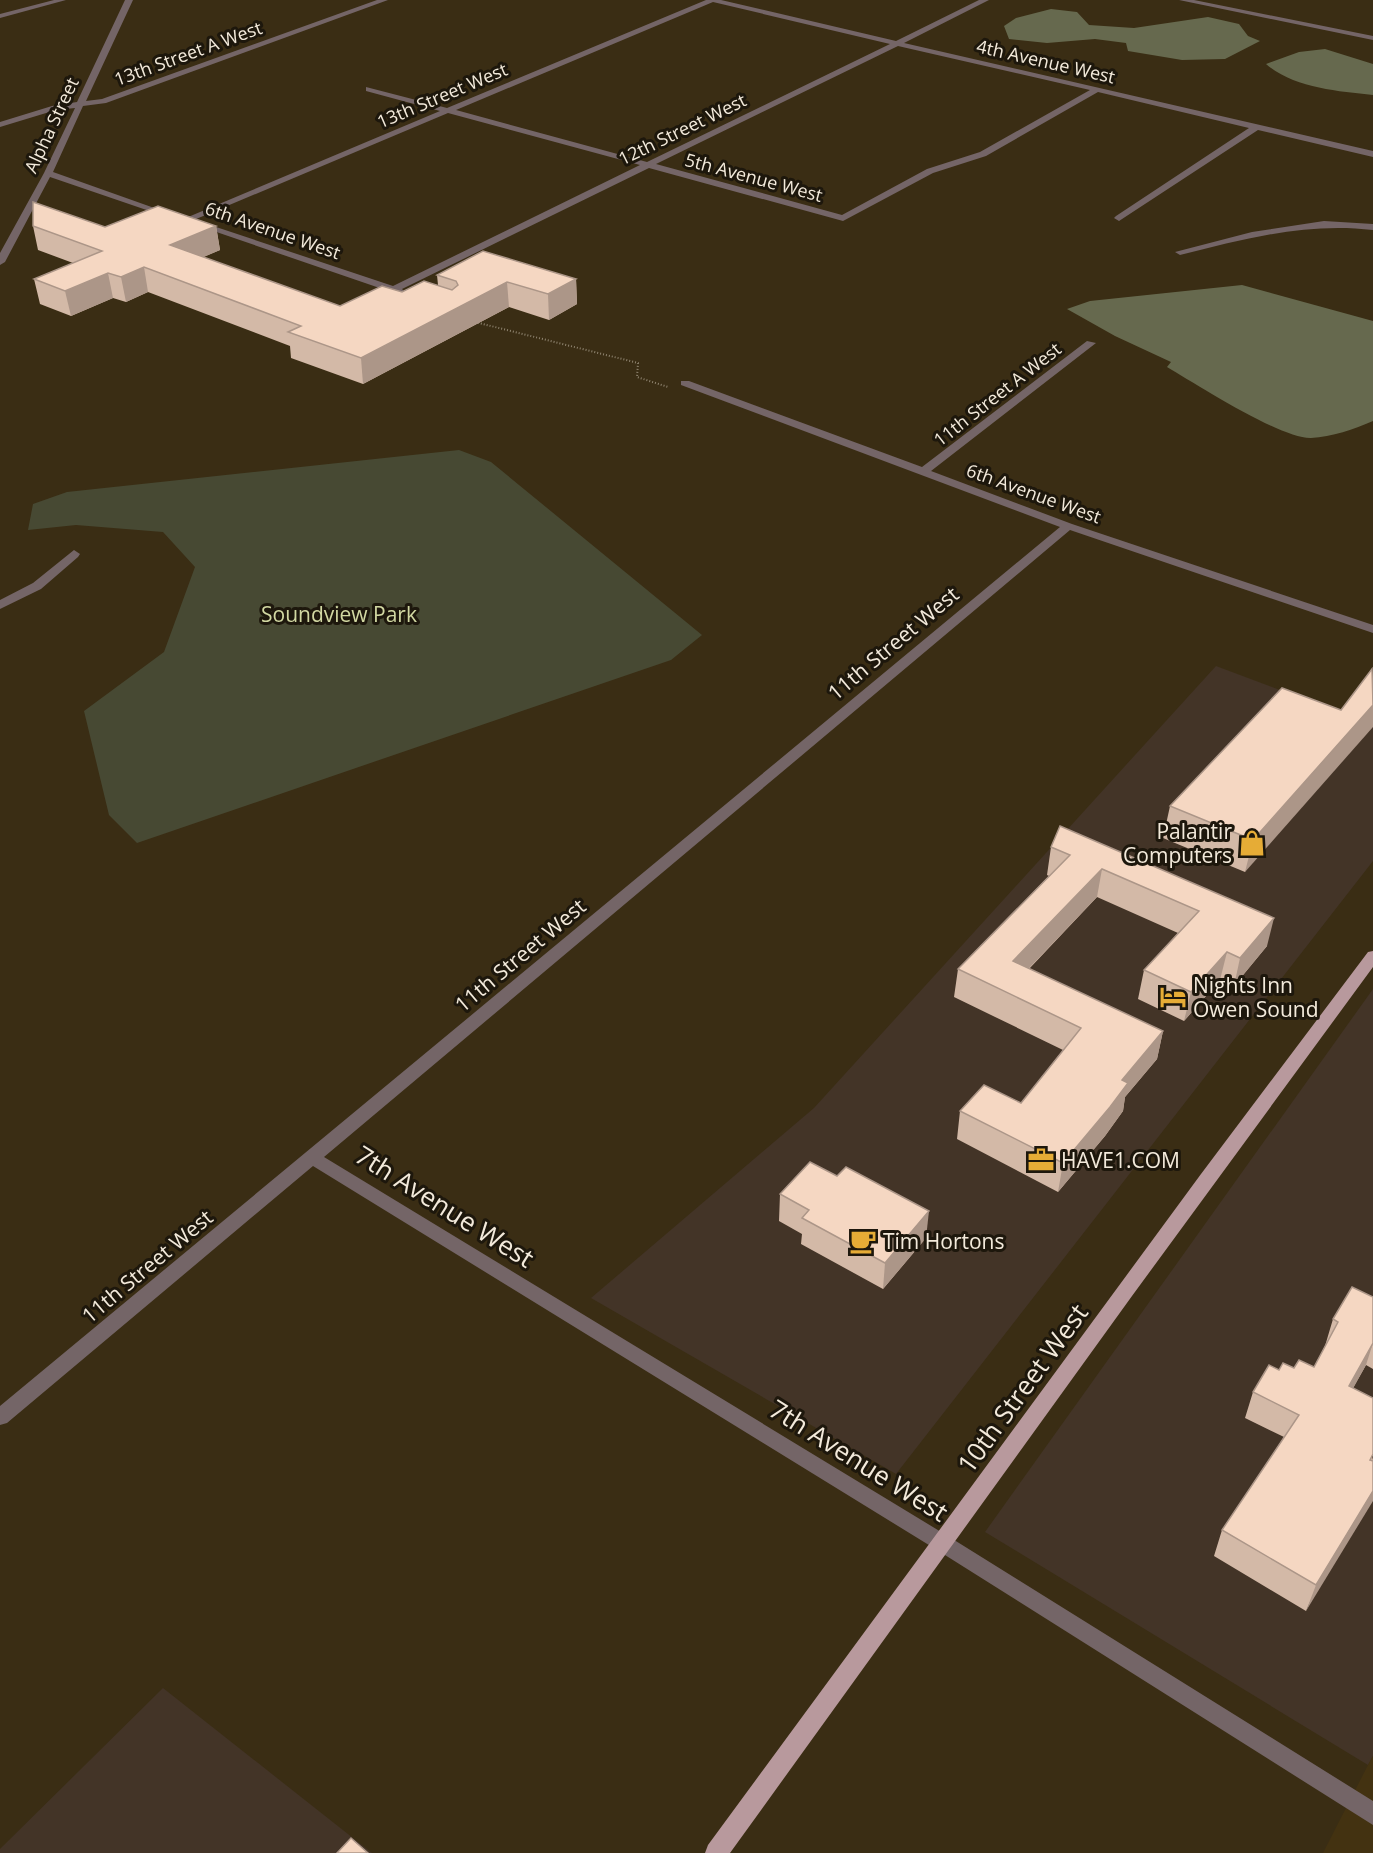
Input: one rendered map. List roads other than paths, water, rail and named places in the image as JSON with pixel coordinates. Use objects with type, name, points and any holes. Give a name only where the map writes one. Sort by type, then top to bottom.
[{"type":"main road","name":"10th Street West","points":[[716,1853],[944,1544],[1274,1086],[1373,956]]},
{"type":"street","points":[[0,16],[62,0]]},
{"type":"street","name":"Alpha Street","points":[[0,262],[48,174],[129,0]]},
{"type":"street","name":"13th Street A West","points":[[0,125],[80,104],[103,101],[384,0]]},
{"type":"street","name":"4th Avenue West","points":[[712,0],[1373,154]]},
{"type":"street","name":"13th Street West","points":[[186,220],[712,0]]},
{"type":"street","name":"12th Street West","points":[[393,290],[986,0]]},
{"type":"street","points":[[1183,0],[1373,38]]},
{"type":"street","name":"5th Avenue West","points":[[369,89],[843,218],[930,171],[983,154],[1096,90]]},
{"type":"street","points":[[1119,218],[1256,127]]},
{"type":"street","name":"6th Avenue West","points":[[48,174],[413,297]]},
{"type":"street","points":[[1180,252],[1311,224],[1373,227]]},
{"type":"street","name":"11th Street A West","points":[[924,471],[1091,343]]},
{"type":"street","name":"6th Avenue West","points":[[685,383],[1068,526],[1373,630]]},
{"type":"street","name":"11th Street West","points":[[0,1418],[1068,526]]},
{"type":"street","points":[[0,605],[37,585],[74,554]]},
{"type":"street","name":"7th Avenue West","points":[[314,1158],[944,1544],[1373,1814]]},
{"type":"place","name":"Palantir Computers","points":[[1252,843]]},
{"type":"place","name":"Nights Inn Owen Sound","points":[[1173,997]]},
{"type":"place","name":"HAVE1.COM","points":[[1041,1160]]},
{"type":"place","name":"Tim Hortons","points":[[863,1241]]},
{"type":"park label","name":"Soundview Park","points":[[339,614]]}]
